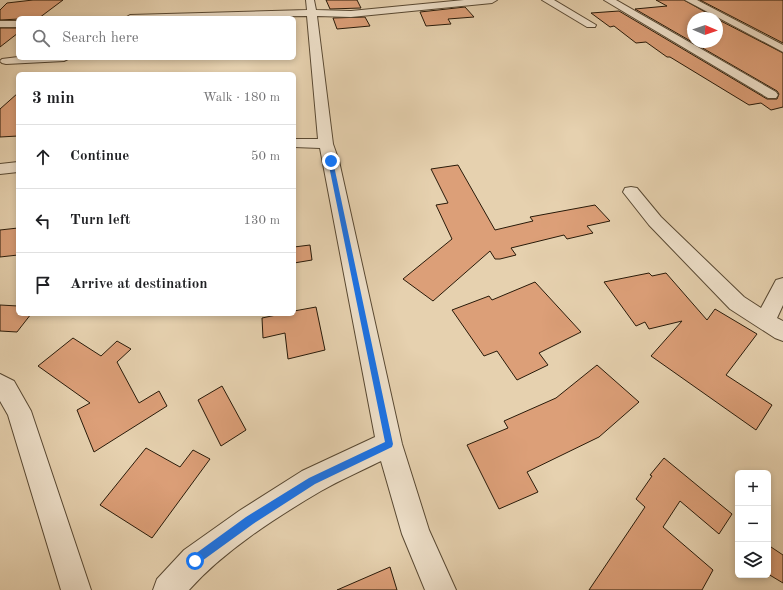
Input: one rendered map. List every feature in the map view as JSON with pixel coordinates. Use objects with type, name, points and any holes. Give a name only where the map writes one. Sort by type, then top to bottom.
[{"type":"street","points":[[310,0],[314,51],[326,144],[331,161],[389,444],[416,534],[441,590]]},
{"type":"street","points":[[223,16],[298,12],[351,14],[492,0]]},
{"type":"street","points":[[547,0],[591,25]]},
{"type":"street","points":[[609,0],[772,94]]},
{"type":"street","points":[[690,0],[783,49]]},
{"type":"street","points":[[154,16],[160,6]]},
{"type":"street","points":[[0,24],[16,24]]},
{"type":"street","points":[[3,64],[16,50]]},
{"type":"street","points":[[3,64],[44,60]]},
{"type":"street","points":[[296,143],[326,144]]},
{"type":"street","points":[[0,169],[16,167]]},
{"type":"street","points":[[631,192],[655,221],[737,303],[783,332]]},
{"type":"street","points":[[765,321],[783,285]]},
{"type":"street","points":[[0,384],[6,389],[19,411],[76,590]]},
{"type":"street","points":[[168,590],[195,561],[249,521],[312,481],[389,444]]},
{"type":"building","points":[[33,0],[63,0],[42,16],[16,16],[16,19],[0,20],[0,10],[7,3]]},
{"type":"building","points":[[326,0],[357,0],[361,8],[330,9]]},
{"type":"building","points":[[656,0],[684,0],[705,12],[687,12],[687,39],[635,9],[667,6]]},
{"type":"building","points":[[700,0],[783,0],[783,43]]},
{"type":"building","points":[[465,7],[474,17],[448,19],[451,24],[426,26],[420,12]]},
{"type":"building","points":[[619,11],[767,99],[777,99],[779,94],[777,91],[703,48],[723,48],[723,22],[783,53],[783,107],[771,110],[761,103],[749,105],[670,57],[667,57],[646,42],[636,43],[614,26],[610,27],[591,13]]},
{"type":"building","points":[[365,17],[370,26],[337,29],[333,18]]},
{"type":"building","points":[[0,28],[16,28],[16,35],[0,47]]},
{"type":"building","points":[[16,95],[16,136],[0,137],[0,109]]},
{"type":"building","points":[[458,165],[495,230],[533,221],[530,217],[595,205],[610,221],[587,226],[593,233],[567,239],[564,235],[511,248],[516,255],[500,259],[495,259],[490,251],[433,301],[403,279],[452,239],[436,205],[448,203],[431,169]]},
{"type":"building","points":[[16,228],[16,255],[0,257],[0,230]]},
{"type":"building","points":[[310,245],[312,260],[296,263],[296,247]]},
{"type":"building","points":[[649,273],[652,276],[666,273],[707,320],[715,309],[757,334],[726,375],[772,405],[756,430],[651,356],[682,321],[649,329],[645,322],[636,326],[604,282]]},
{"type":"building","points":[[535,282],[581,332],[539,353],[548,365],[517,380],[497,351],[484,356],[452,310],[489,296],[492,300]]},
{"type":"building","points":[[0,305],[16,306],[16,316],[29,316],[17,332],[0,331]]},
{"type":"building","points":[[316,307],[325,350],[288,359],[285,333],[263,338],[262,318],[272,316],[296,316],[296,311]]},
{"type":"building","points":[[73,338],[101,356],[117,341],[131,349],[117,362],[139,403],[159,391],[167,406],[94,452],[77,410],[90,403],[38,366]]},
{"type":"building","points":[[597,365],[639,402],[599,437],[527,472],[538,492],[499,509],[467,445],[508,428],[504,421],[556,398]]},
{"type":"building","points":[[222,386],[246,430],[221,446],[198,400]]},
{"type":"building","points":[[146,448],[180,467],[193,450],[210,459],[152,538],[100,505]]},
{"type":"building","points":[[664,458],[732,514],[719,534],[680,501],[663,527],[713,570],[702,590],[589,590],[645,507],[636,499],[652,476],[650,475]]},
{"type":"building","points":[[771,547],[783,555],[783,583],[771,576]]},
{"type":"building","points":[[390,567],[397,590],[337,590]]},
{"type":"route","points":[[195,561],[249,521],[312,481],[389,444],[331,161]]}]
